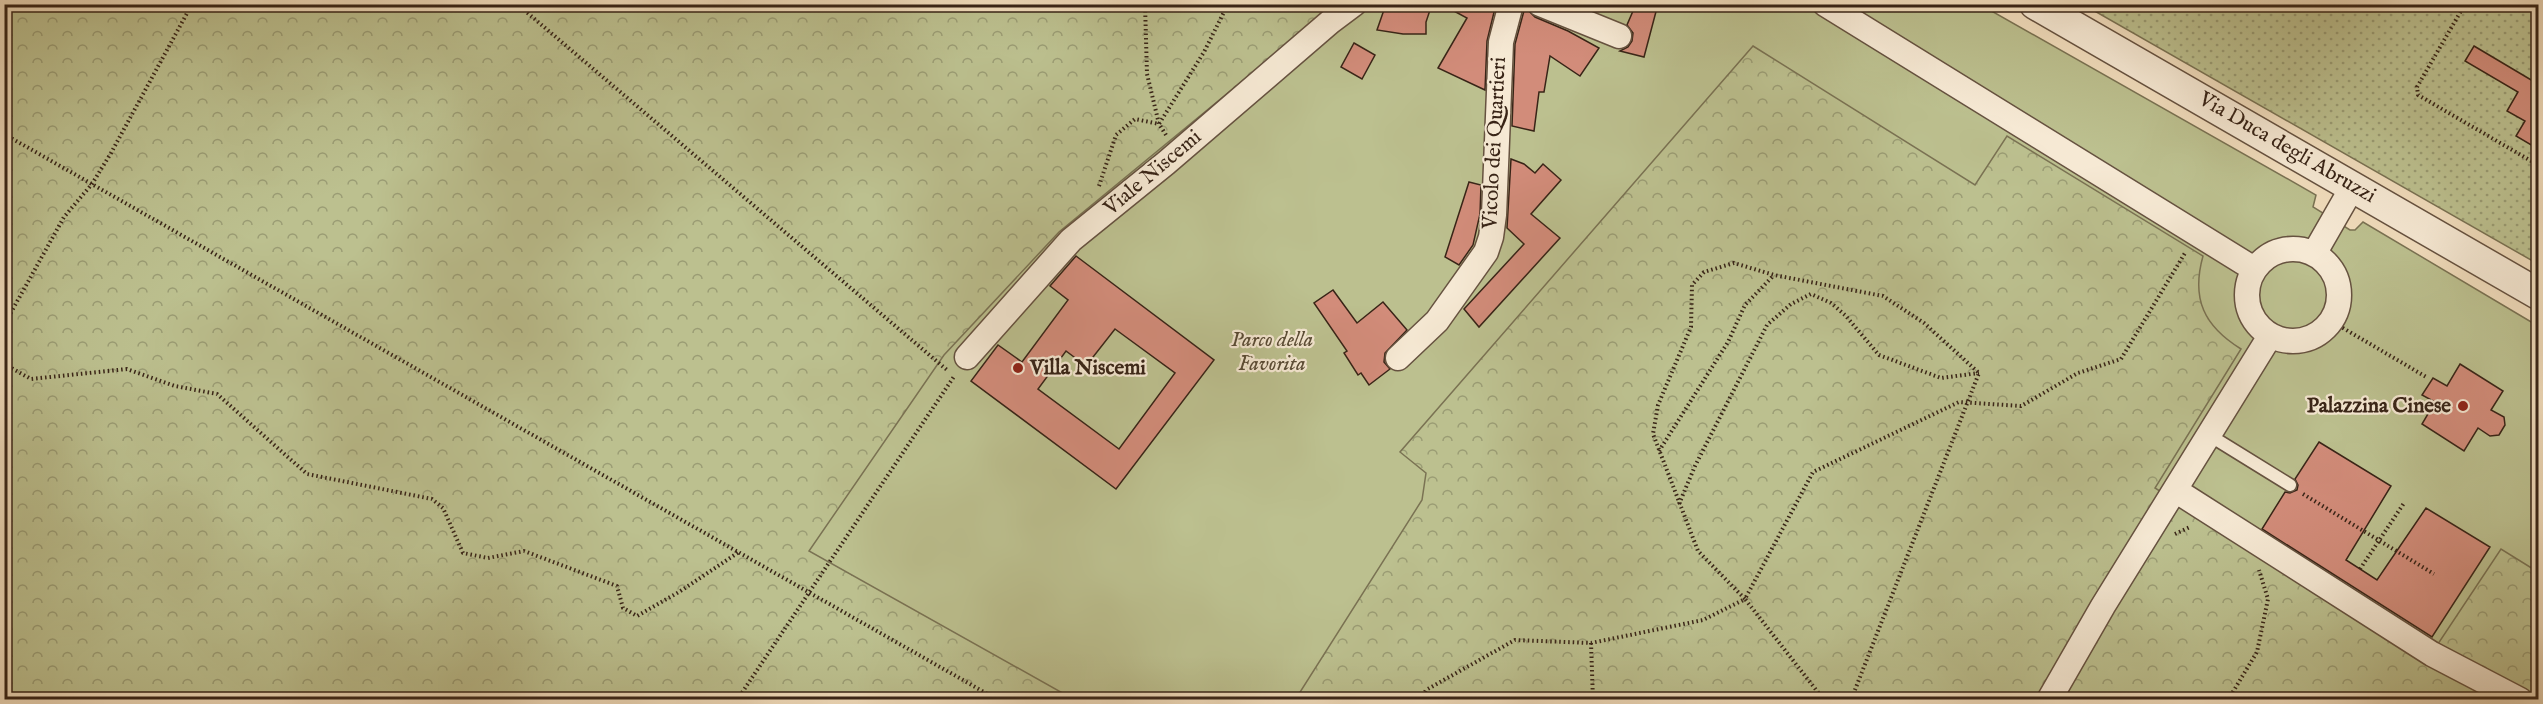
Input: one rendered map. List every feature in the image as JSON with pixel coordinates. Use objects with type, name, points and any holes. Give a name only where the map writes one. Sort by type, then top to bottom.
[{"type":"street","name":"Viale Niscemi","points":[[961,367],[1071,240],[1354,4]]},
{"type":"street","name":"Vicolo dei Quartieri","points":[[1398,358],[1437,321],[1485,252],[1491,237],[1494,215],[1501,42],[1511,4]]},
{"type":"street","points":[[1540,4],[1619,36]]},
{"type":"street","points":[[1825,4],[2254,269]]},
{"type":"street","name":"Via Duca degli Abruzzi","points":[[2035,4],[2538,294]]},
{"type":"street","points":[[2314,254],[2353,186]]},
{"type":"street","points":[[2294,249],[2314,254],[2328,266],[2337,283],[2339,296],[2337,309],[2331,321],[2322,331],[2310,338],[2290,341],[2271,336],[2258,326],[2250,313],[2246,298],[2248,283],[2254,269],[2275,252],[2294,249]]},
{"type":"street","points":[[2049,699],[2271,336]]},
{"type":"street","points":[[2175,490],[2432,654],[2520,699]]},
{"type":"lane","points":[[2209,435],[2290,485]]},
{"type":"path","points":[[4,326],[64,217],[92,184],[192,4]]},
{"type":"path","points":[[517,4],[961,367],[737,699]]},
{"type":"path","points":[[1145,4],[1147,74],[1159,124],[1178,153]]},
{"type":"path","points":[[1159,124],[1204,52],[1228,4]]},
{"type":"path","points":[[2465,4],[2417,87],[2418,96],[2538,165]]},
{"type":"path","points":[[1097,195],[1116,135],[1135,119],[1159,124]]},
{"type":"path","points":[[4,134],[998,699]]},
{"type":"path","points":[[1421,699],[1426,690],[1515,640],[1591,644],[1702,621],[1745,598],[1813,472],[1959,402],[2021,406],[2078,373],[2121,359],[2197,233]]},
{"type":"path","points":[[1824,699],[1745,598],[1698,551],[1653,434],[1658,405],[1691,327],[1692,285],[1704,272],[1734,263],[1773,275],[1883,296],[1924,323],[1978,373]]},
{"type":"path","points":[[1659,451],[1728,342],[1745,305],[1773,275]]},
{"type":"path","points":[[1679,505],[1695,466],[1767,325],[1791,304],[1811,294],[1831,303],[1845,315],[1879,355],[1941,378],[1978,373]]},
{"type":"path","points":[[2331,321],[2428,378]]},
{"type":"path","points":[[4,364],[31,379],[127,369],[175,386],[217,394],[307,474],[432,499],[443,508],[463,553],[488,558],[524,551],[617,586],[623,608],[637,616],[739,552]]},
{"type":"path","points":[[1851,699],[1978,373]]},
{"type":"path","points":[[2290,485],[2434,574]]},
{"type":"path","points":[[2360,569],[2404,503]]},
{"type":"path","points":[[2170,536],[2198,523]]},
{"type":"path","points":[[2228,699],[2257,652],[2268,599],[2258,567]]},
{"type":"path","points":[[1591,644],[1593,699]]},
{"type":"green space","name":"Parco della Favorita","points":[[4,5],[1981,5],[2316,195],[2313,207],[2350,230],[2355,230],[2363,222],[2538,326],[2538,699],[5,699]]},
{"type":"green space","points":[[4,5],[1335,5],[1059,232],[944,355],[809,551],[1075,700],[5,699]]},
{"type":"green space","points":[[2084,5],[2538,5],[2538,264]]},
{"type":"green space","points":[[1753,46],[1975,185],[2007,136],[2203,256],[2199,285],[2204,310],[2218,331],[2241,349],[2155,488],[2426,662],[2501,549],[2538,572],[2538,699],[1295,700],[1422,500],[1426,473],[1400,452]]},
{"type":"building","points":[[1386,4],[1432,4],[1426,22],[1426,34],[1403,34],[1377,30]]},
{"type":"building","points":[[1441,4],[1496,4],[1487,41],[1485,90],[1438,68],[1467,18]]},
{"type":"building","points":[[1636,4],[1658,4],[1644,57],[1620,51],[1628,47],[1632,41],[1633,33],[1627,25]]},
{"type":"building","points":[[1525,7],[1535,17],[1599,48],[1580,76],[1550,56],[1544,92],[1539,92],[1534,131],[1512,126],[1515,44]]},
{"type":"building","points":[[1354,43],[1375,55],[1362,79],[1341,67]]},
{"type":"building","points":[[2474,46],[2538,84],[2538,149],[2516,136],[2525,121],[2507,111],[2518,92],[2465,61]]},
{"type":"building","points":[[1511,159],[1524,164],[1535,173],[1543,164],[1561,180],[1531,214],[1560,238],[1479,327],[1464,309],[1524,244],[1507,228]]},
{"type":"building","points":[[1469,182],[1481,185],[1480,214],[1473,245],[1459,265],[1445,257]]},
{"type":"building","name":"Villa Niscemi","points":[[1076,256],[1214,360],[1116,489],[971,381],[998,345],[1022,362],[1068,300],[1050,286]],"holes":[[[1115,329],[1175,373],[1119,449],[1038,389],[1066,351],[1086,366]]]},
{"type":"building","points":[[1333,290],[1357,323],[1383,302],[1407,330],[1385,353],[1384,362],[1390,369],[1369,385],[1361,373],[1358,375],[1344,353],[1347,351],[1314,303]]},
{"type":"building","name":"Palazzina Cinese","points":[[2460,364],[2503,391],[2491,410],[2504,417],[2505,425],[2499,435],[2490,436],[2478,428],[2464,451],[2422,424],[2435,402],[2422,395],[2433,378],[2447,386]]},
{"type":"building","points":[[2319,442],[2391,486],[2346,560],[2377,580],[2426,508],[2490,547],[2432,637],[2262,529],[2285,492],[2290,493],[2297,490],[2298,485],[2295,479]]},
{"type":"place","name":"Villa Niscemi","points":[[1018,368]]},
{"type":"place","name":"Palazzina Cinese","points":[[2463,406]]}]
